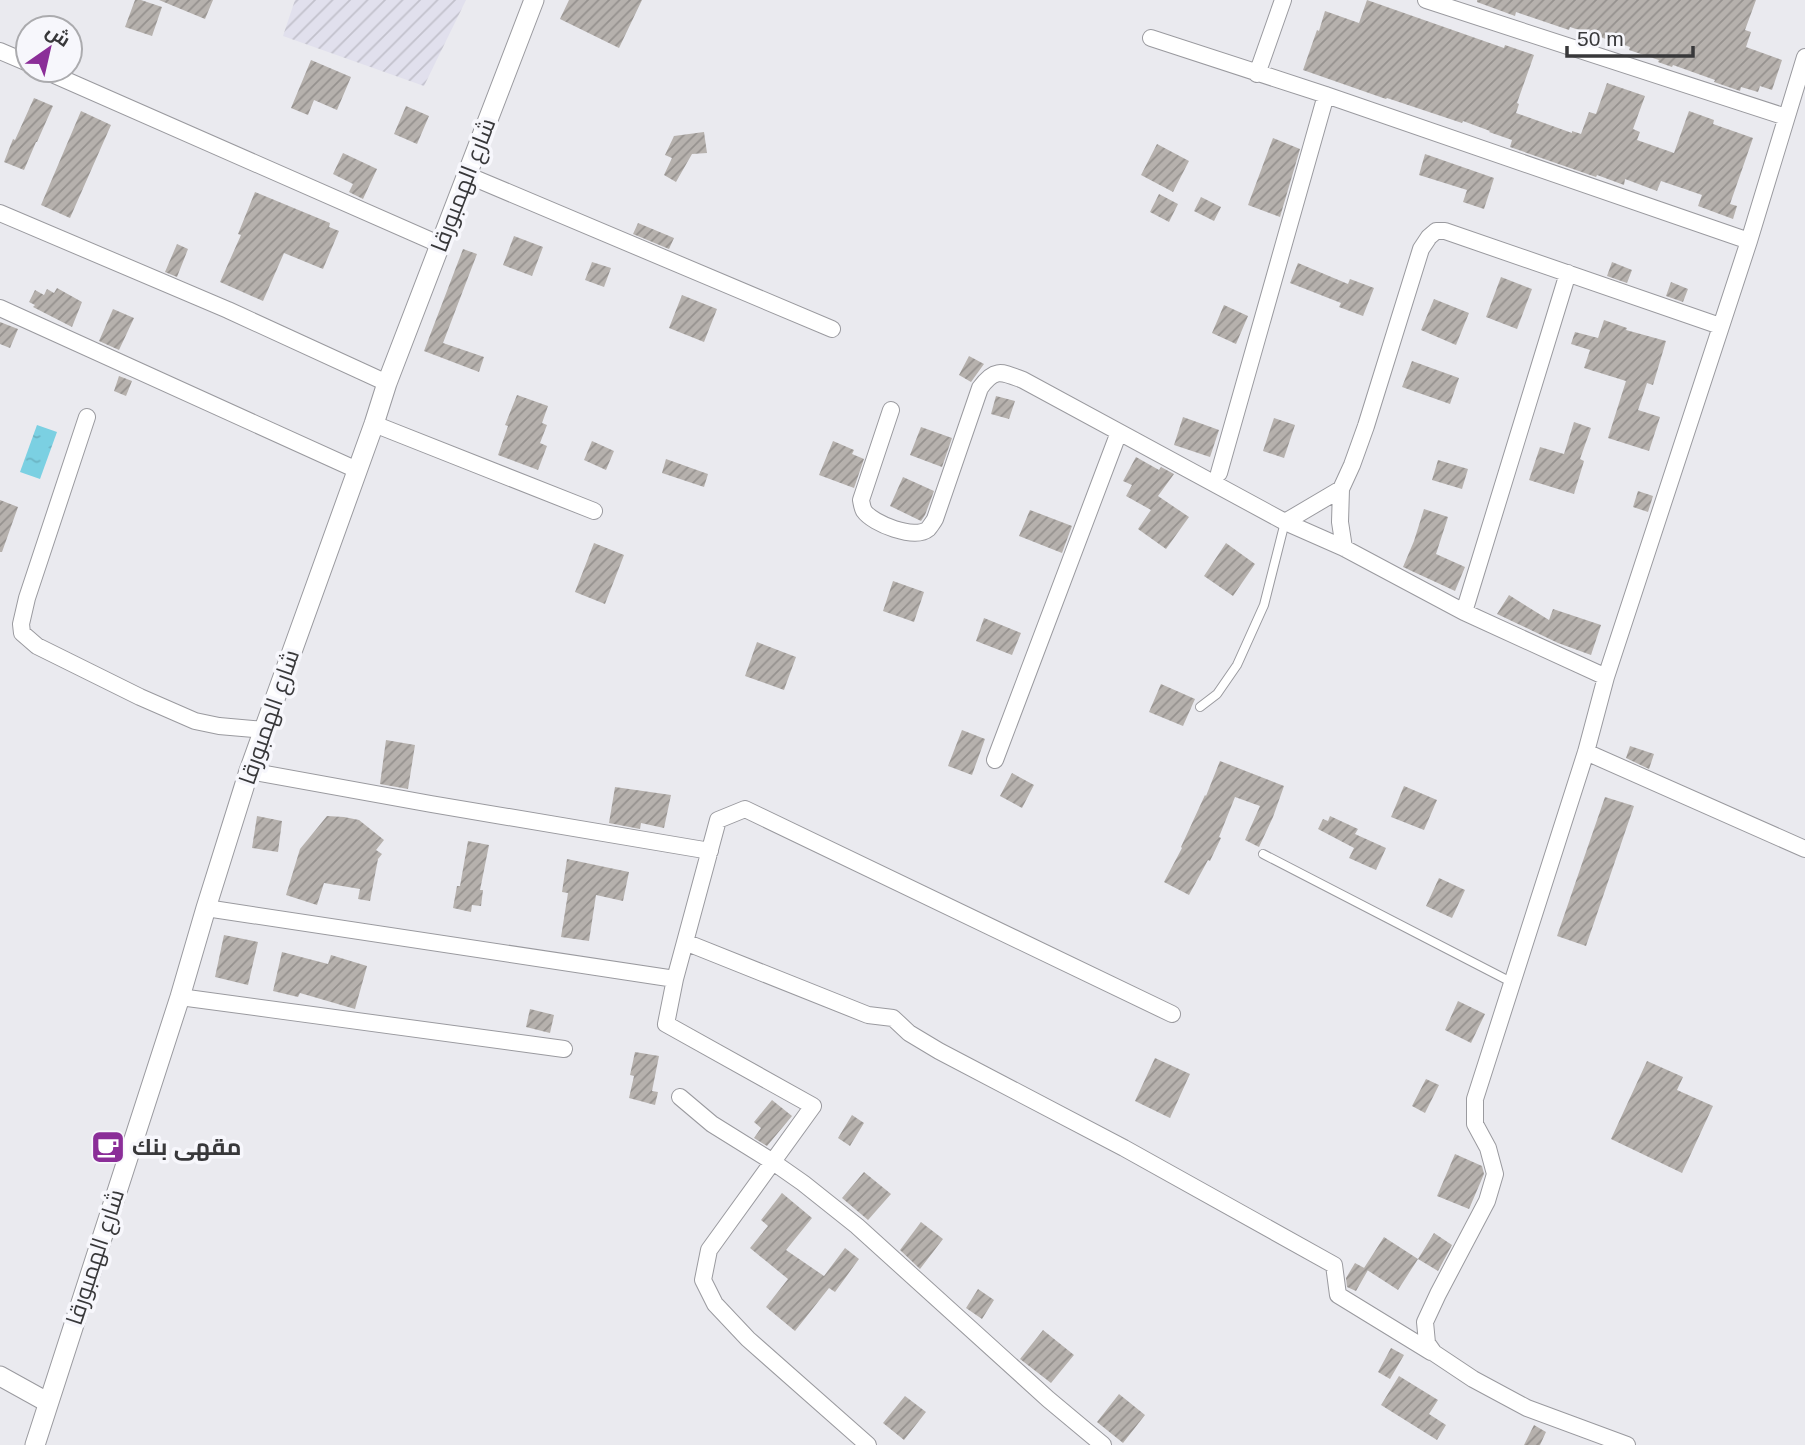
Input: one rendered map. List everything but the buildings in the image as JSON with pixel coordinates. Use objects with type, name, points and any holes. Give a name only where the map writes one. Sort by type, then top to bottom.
[{"type":"street","name":"شارع الهمبورقا","points":[[35,1445],[180,997],[249,771],[387,383],[534,0]]},
{"type":"street","points":[[1257,74],[1283,0]]},
{"type":"street","points":[[1426,0],[1786,117]]},
{"type":"street","points":[[1151,38],[1326,95],[1749,241]]},
{"type":"street","points":[[1434,1353],[1427,1343],[1425,1322],[1487,1201],[1495,1174],[1488,1148],[1475,1124],[1475,1100],[1586,752],[1606,677],[1749,241],[1805,57]]},
{"type":"street","points":[[75,84],[441,245]]},
{"type":"street","points":[[1219,472],[1326,95]]},
{"type":"street","points":[[467,175],[832,329]]},
{"type":"street","points":[[0,213],[228,310],[387,383]]},
{"type":"street","points":[[1344,548],[1339,522],[1341,489],[1352,465],[1421,249],[1436,231],[1445,231],[1720,327]]},
{"type":"street","points":[[1464,612],[1568,273]]},
{"type":"street","points":[[0,308],[357,470]]},
{"type":"street","points":[[891,410],[861,500],[870,518],[893,529],[922,532],[929,529],[980,388],[988,377],[1004,372],[1285,522],[1344,548],[1464,612],[1606,677]]},
{"type":"street","points":[[87,417],[27,598],[21,624],[22,633],[37,646],[186,718],[219,726],[264,730]]},
{"type":"street","points":[[374,424],[594,511]]},
{"type":"street","points":[[995,760],[1119,432]]},
{"type":"street","points":[[1285,522],[1341,489]]},
{"type":"street","points":[[1586,752],[1805,849]]},
{"type":"street","points":[[249,771],[710,851]]},
{"type":"street","points":[[868,1445],[748,1339],[715,1304],[702,1280],[709,1250],[813,1106],[666,1024],[675,979],[718,820],[745,809],[1172,1014]]},
{"type":"street","points":[[205,908],[675,979]]},
{"type":"street","points":[[685,942],[869,1015],[892,1018],[909,1033],[939,1051],[1124,1148],[1334,1265],[1338,1295],[1472,1379],[1527,1408],[1627,1445]]},
{"type":"street","points":[[180,997],[564,1049]]},
{"type":"street","points":[[680,1097],[712,1124],[803,1183],[857,1226],[1048,1399],[1103,1445]]},
{"type":"street","points":[[0,1376],[47,1402]]},
{"type":"lane","points":[[1200,707],[1217,694],[1237,665],[1264,606],[1285,522]]},
{"type":"lane","points":[[1263,854],[1513,983]]},
{"type":"shaded area","points":[[295,0],[466,0],[424,86],[283,36]]},
{"type":"water","points":[[37,425],[57,432],[40,479],[20,472]]},
{"type":"place","name":"مقهى بنك","points":[[108,1147]]}]
